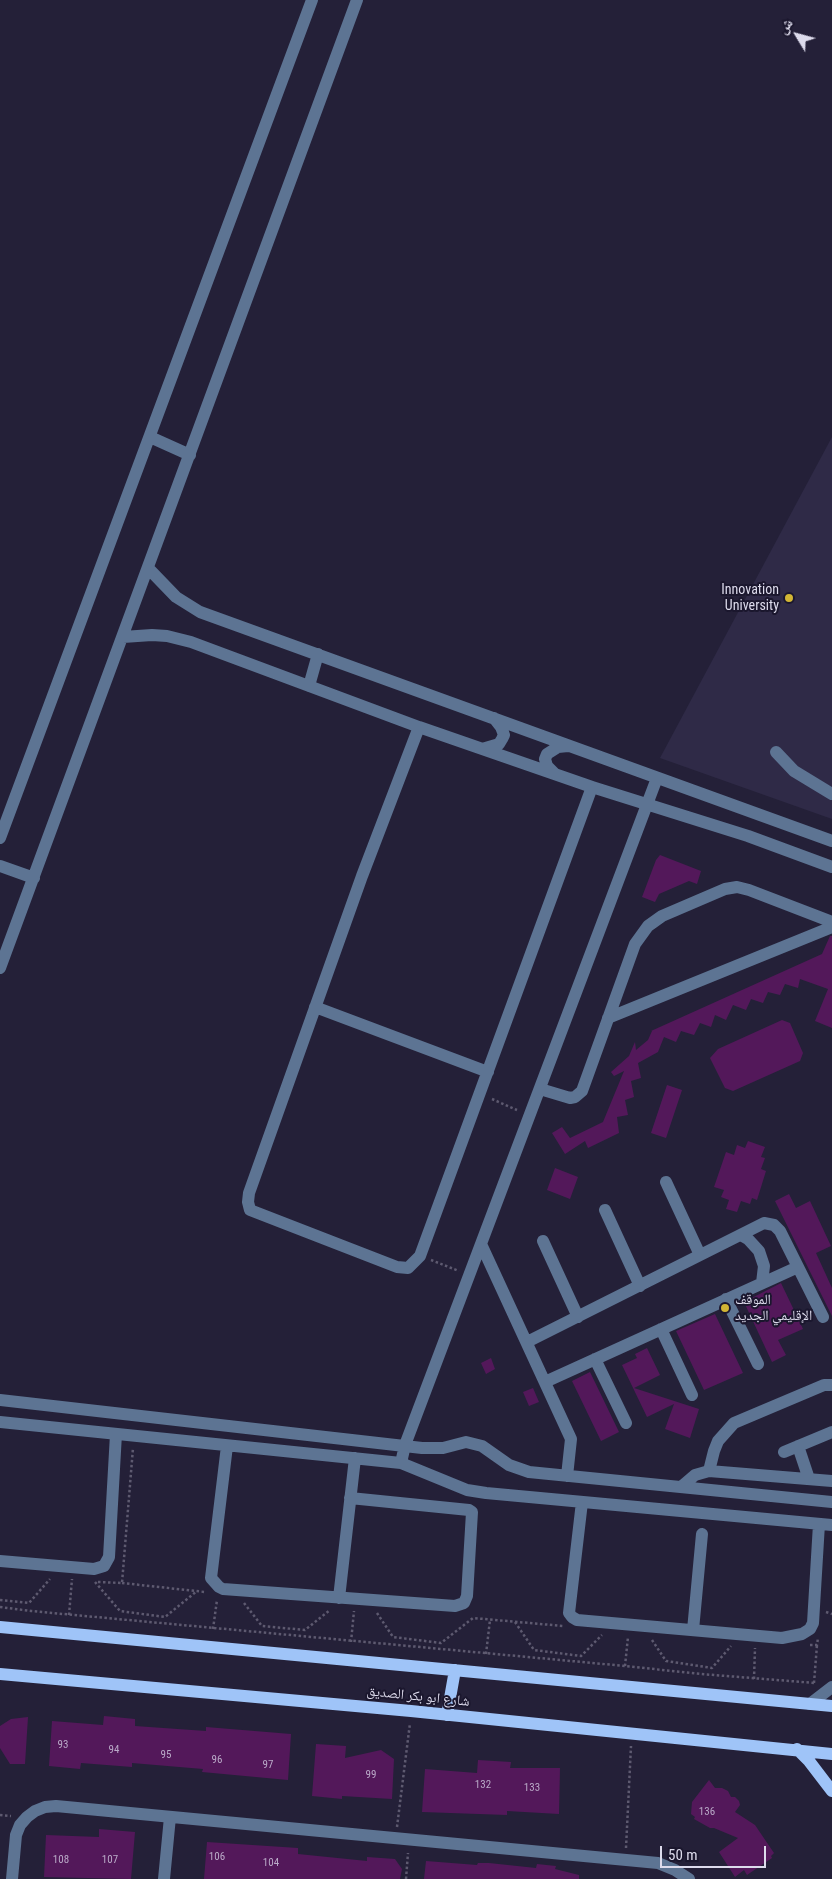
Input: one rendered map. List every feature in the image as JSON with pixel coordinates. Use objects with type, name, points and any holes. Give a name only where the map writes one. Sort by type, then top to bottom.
[{"type":"main road","points":[[0,1627],[831,1705]]},
{"type":"main road","points":[[447,1714],[455,1670]]},
{"type":"main road","name":"شارع ابو بكر الصديق","points":[[0,1674],[447,1714],[832,1754]]},
{"type":"main road","points":[[797,1749],[809,1761],[832,1791]]},
{"type":"street","points":[[0,838],[312,0]]},
{"type":"street","points":[[0,968],[357,0]]},
{"type":"street","points":[[150,437],[190,455]]},
{"type":"street","points":[[148,568],[176,597],[200,612],[657,778],[826,835],[832,841]]},
{"type":"street","points":[[123,637],[152,635],[179,638],[419,727],[592,787],[748,836],[832,867]]},
{"type":"street","points":[[309,686],[318,654]]},
{"type":"street","points":[[482,749],[499,744],[504,736],[501,727],[494,718]]},
{"type":"street","points":[[419,727],[362,876],[249,1193],[248,1202],[250,1210],[397,1267],[408,1268],[420,1256],[592,787]]},
{"type":"street","points":[[555,774],[547,766],[546,754],[558,747],[571,746]]},
{"type":"street","points":[[776,752],[794,772],[832,794]]},
{"type":"street","points":[[401,1463],[405,1445],[657,778]]},
{"type":"street","points":[[0,866],[34,878]]},
{"type":"street","points":[[540,1089],[566,1098],[575,1097],[582,1091],[635,944],[643,931],[662,916],[725,889],[743,888],[832,922]]},
{"type":"street","points":[[608,1018],[832,927]]},
{"type":"street","points":[[315,1007],[488,1072]]},
{"type":"street","points":[[666,1182],[700,1256]]},
{"type":"street","points":[[605,1210],[640,1286]]},
{"type":"street","points":[[527,1342],[764,1223],[774,1225],[780,1231],[823,1317]]},
{"type":"street","points":[[741,1235],[748,1239],[758,1251],[764,1266],[762,1283]]},
{"type":"street","points":[[543,1241],[578,1317]]},
{"type":"street","points":[[481,1244],[571,1439],[567,1476]]},
{"type":"street","points":[[545,1382],[798,1267]]},
{"type":"street","points":[[726,1299],[758,1364]]},
{"type":"street","points":[[661,1329],[692,1395]]},
{"type":"street","points":[[596,1359],[626,1423]]},
{"type":"street","points":[[709,1471],[718,1441],[734,1422],[824,1385],[832,1385]]},
{"type":"street","points":[[0,1400],[434,1448],[444,1448],[459,1442],[474,1443],[482,1446],[509,1465],[529,1472],[832,1502]]},
{"type":"street","points":[[0,1422],[401,1463],[476,1492],[832,1525]]},
{"type":"street","points":[[784,1452],[832,1432]]},
{"type":"street","points":[[0,1561],[94,1569],[104,1566],[109,1557],[116,1434]]},
{"type":"street","points":[[227,1446],[212,1572],[213,1581],[223,1589],[336,1602],[455,1606],[464,1603],[467,1596],[472,1512],[469,1510],[350,1498]]},
{"type":"street","points":[[798,1446],[810,1479]]},
{"type":"street","points":[[336,1602],[355,1458]]},
{"type":"street","points":[[681,1487],[695,1476],[709,1471],[832,1481]]},
{"type":"street","points":[[582,1502],[569,1613],[577,1620],[788,1638],[802,1634],[810,1629],[813,1623],[818,1524]]},
{"type":"street","points":[[694,1630],[702,1534]]},
{"type":"street","points":[[810,1704],[828,1684]]},
{"type":"street","points":[[12,1879],[16,1835],[20,1826],[27,1817],[36,1811],[45,1807],[56,1806],[658,1863],[675,1870],[689,1879]]},
{"type":"street","points":[[164,1879],[170,1817]]},
{"type":"path","points":[[481,1094],[530,1115]]},
{"type":"path","points":[[420,1256],[469,1275]]},
{"type":"path","points":[[0,1600],[29,1603],[52,1577]]},
{"type":"path","points":[[69,1615],[72,1579]]},
{"type":"path","points":[[94,1581],[120,1611],[164,1617],[197,1591]]},
{"type":"path","points":[[214,1629],[218,1594]]},
{"type":"path","points":[[238,1596],[262,1626],[305,1630],[336,1602]]},
{"type":"path","points":[[0,1607],[351,1642],[754,1679],[828,1684]]},
{"type":"path","points":[[351,1642],[355,1608]]},
{"type":"path","points":[[375,1610],[393,1637],[441,1643],[473,1618]]},
{"type":"path","points":[[486,1654],[490,1620]]},
{"type":"path","points":[[515,1622],[534,1650],[580,1656],[607,1630]]},
{"type":"path","points":[[625,1666],[628,1632]]},
{"type":"path","points":[[649,1634],[666,1661],[712,1668],[736,1640]]},
{"type":"path","points":[[754,1679],[755,1642]]},
{"type":"path","points":[[814,1683],[818,1645]]},
{"type":"path","points":[[396,1838],[411,1711]]},
{"type":"path","points":[[625,1860],[631,1734]]},
{"type":"path","points":[[406,1879],[410,1840]]},
{"type":"shaded area","name":"Innovation University","points":[[832,437],[832,819],[660,758]]},
{"type":"building","points":[[660,855],[701,871],[697,884],[689,881],[659,894],[655,902],[642,897],[656,860]]},
{"type":"building","points":[[830,936],[832,936],[832,1028],[815,1021],[828,989],[800,979],[798,988],[785,984],[780,995],[768,992],[763,1003],[751,999],[746,1010],[733,1005],[726,1020],[715,1015],[711,1027],[700,1023],[694,1035],[681,1031],[676,1042],[664,1037],[658,1052],[638,1063],[641,1078],[631,1081],[634,1097],[625,1100],[628,1115],[617,1117],[619,1133],[588,1148],[585,1141],[565,1154],[552,1133],[562,1127],[570,1138],[603,1122],[624,1071],[614,1076],[611,1072],[629,1056],[635,1042],[636,1050],[648,1040],[651,1031],[822,954]]},
{"type":"building","points":[[782,1020],[790,1023],[803,1053],[800,1061],[733,1091],[725,1088],[710,1058],[718,1049]]},
{"type":"building","points":[[667,1085],[682,1090],[666,1138],[651,1133]]},
{"type":"building","points":[[748,1141],[765,1147],[761,1157],[765,1158],[761,1169],[766,1171],[757,1200],[752,1198],[750,1204],[741,1201],[737,1212],[726,1209],[729,1200],[721,1197],[724,1190],[714,1187],[726,1152],[734,1155],[737,1145],[745,1148]]},
{"type":"building","points":[[555,1168],[578,1177],[570,1199],[547,1190]]},
{"type":"building","points":[[789,1194],[796,1208],[810,1201],[831,1246],[816,1253],[832,1288],[832,1316],[775,1201]]},
{"type":"building","points":[[781,1283],[803,1329],[778,1340],[786,1355],[772,1362],[744,1302]]},
{"type":"building","points":[[715,1314],[743,1373],[704,1390],[676,1331]]},
{"type":"building","points":[[647,1348],[660,1375],[634,1388],[699,1409],[690,1438],[665,1429],[674,1404],[647,1417],[622,1365],[637,1358],[635,1354]]},
{"type":"building","points":[[491,1358],[495,1369],[486,1374],[481,1363]]},
{"type":"building","points":[[590,1372],[619,1432],[601,1441],[572,1381]]},
{"type":"building","points":[[533,1388],[539,1402],[529,1406],[523,1392]]},
{"type":"building","points":[[104,1716],[135,1719],[135,1726],[206,1731],[206,1727],[291,1734],[288,1780],[202,1772],[203,1769],[132,1763],[132,1767],[81,1763],[80,1769],[49,1766],[52,1721],[103,1725]]},
{"type":"building","points":[[28,1717],[25,1764],[10,1764],[0,1748],[0,1726],[11,1719]]},
{"type":"building","points":[[316,1744],[346,1746],[345,1758],[381,1750],[394,1759],[392,1799],[342,1796],[342,1799],[312,1796]]},
{"type":"building","points":[[478,1760],[511,1762],[510,1768],[560,1768],[559,1814],[507,1811],[507,1815],[422,1812],[425,1769],[477,1773]]},
{"type":"building","points":[[709,1780],[715,1788],[722,1788],[728,1791],[731,1797],[735,1797],[739,1801],[740,1805],[735,1812],[755,1825],[774,1853],[771,1856],[772,1858],[747,1875],[744,1870],[735,1877],[719,1852],[738,1838],[710,1828],[694,1819],[695,1817],[691,1814],[692,1802]]},
{"type":"building","points":[[99,1829],[135,1832],[131,1879],[44,1877],[46,1835],[99,1837]]},
{"type":"building","points":[[207,1842],[298,1848],[298,1854],[367,1861],[367,1857],[395,1859],[402,1869],[400,1879],[204,1879]]},
{"type":"building","points":[[426,1861],[477,1865],[478,1863],[489,1863],[536,1868],[537,1864],[556,1866],[555,1869],[579,1875],[579,1879],[424,1879]]},
{"type":"place","name":"Innovation University","points":[[789,598]]},
{"type":"place","name":"الموقف الإقليمي الجديد","points":[[725,1308]]}]
